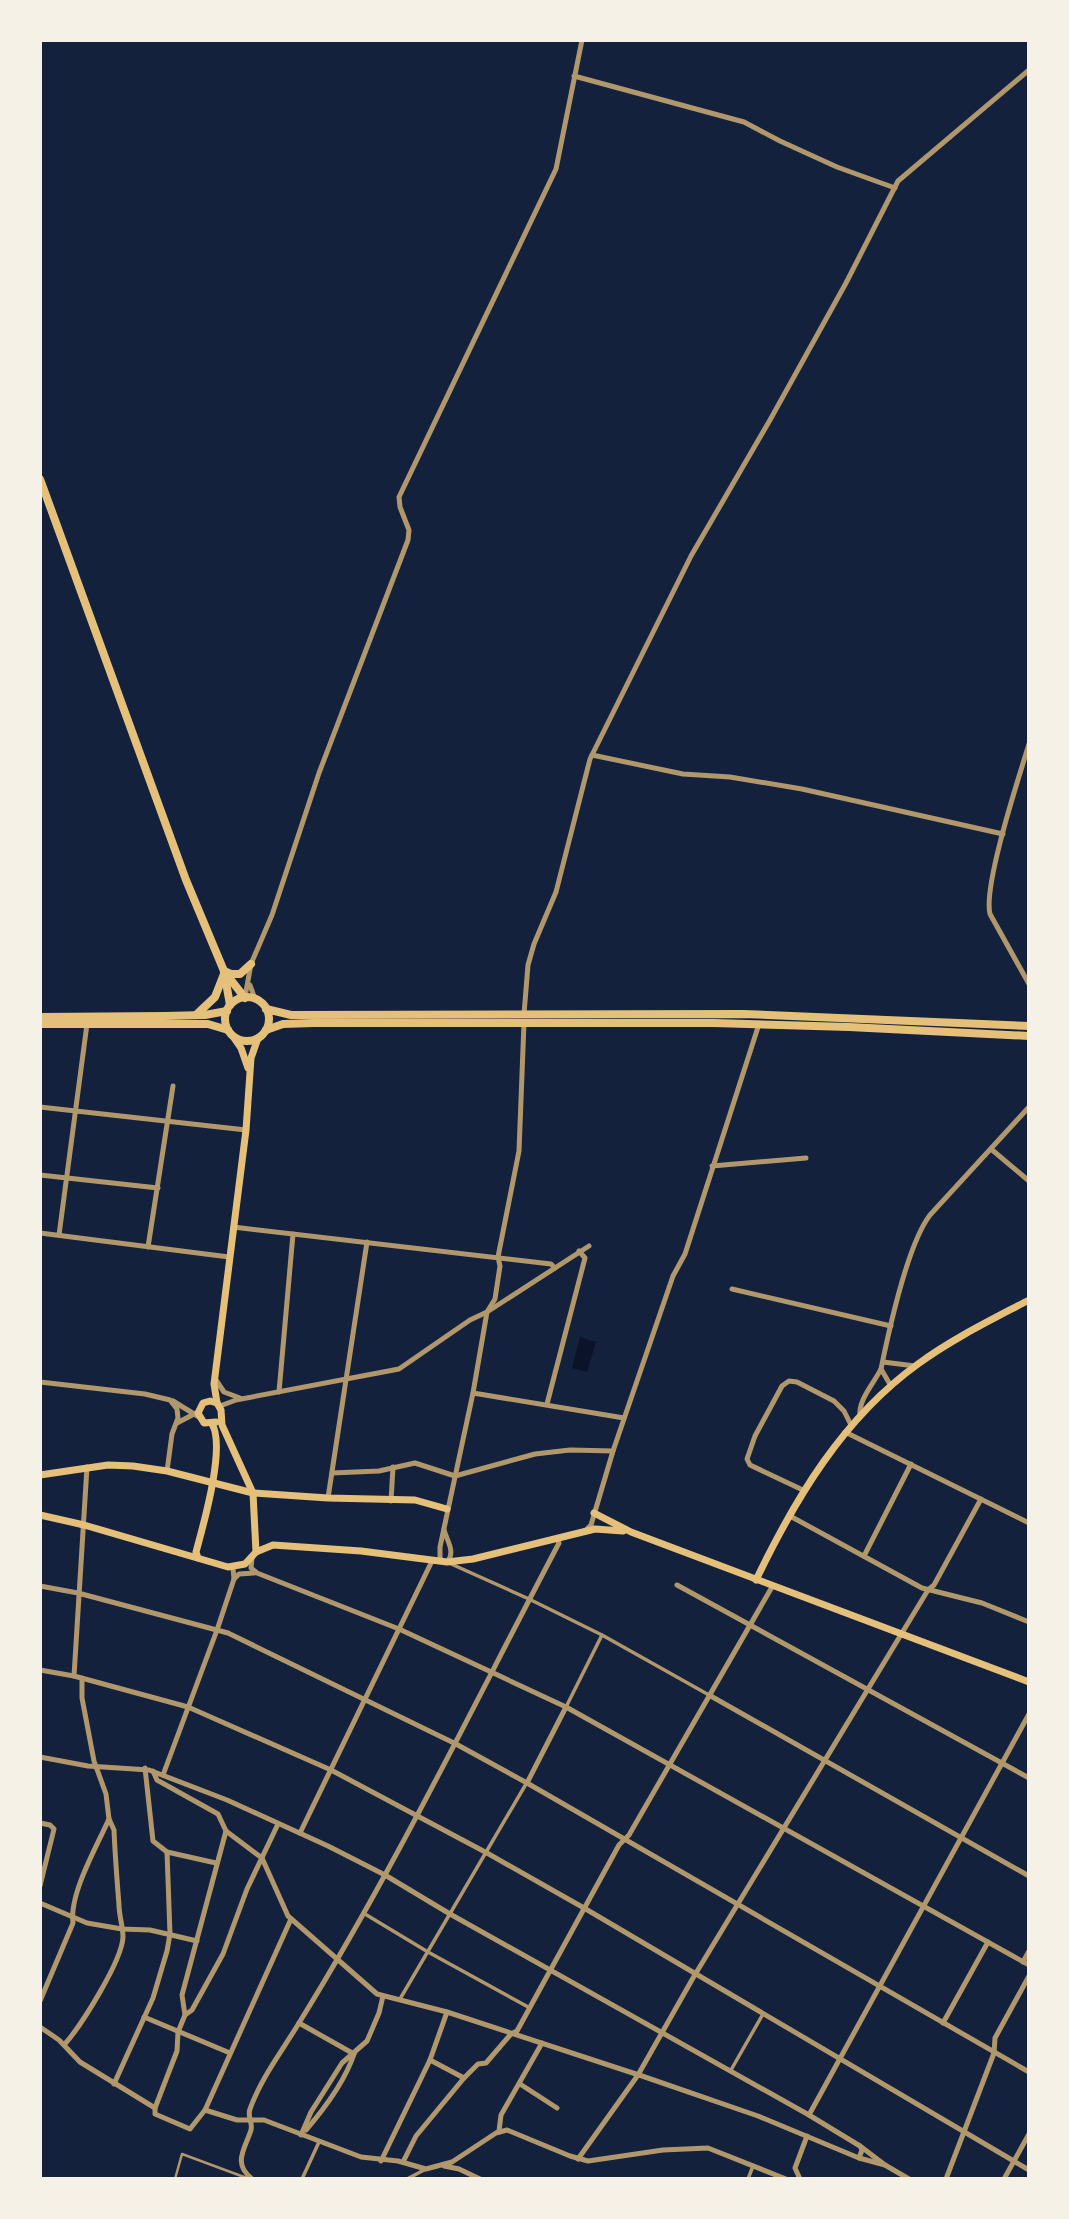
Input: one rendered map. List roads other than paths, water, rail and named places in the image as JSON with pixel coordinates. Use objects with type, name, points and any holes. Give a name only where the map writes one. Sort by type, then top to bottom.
[{"type":"main road","points":[[40,480],[186,880],[224,971],[229,1008],[226,1024],[241,1048],[249,1072]]},
{"type":"main road","points":[[224,971],[240,974],[251,964]]},
{"type":"main road","points":[[224,971],[248,998],[267,1009],[280,1014],[313,1019],[524,1019],[759,1024],[1029,1036]]},
{"type":"main road","points":[[196,1015],[215,997],[224,971]]},
{"type":"main road","points":[[40,1017],[196,1015],[229,1008],[248,998]]},
{"type":"main road","points":[[266,1030],[269,1020],[267,1009]]},
{"type":"main road","points":[[524,1019],[744,1014],[1029,1026]]},
{"type":"main road","points":[[206,1402],[214,1381],[246,1130],[252,1050],[266,1030],[313,1019]]},
{"type":"main road","points":[[40,1024],[208,1024],[246,1041],[258,1038]]},
{"type":"main road","points":[[756,1580],[805,1491],[848,1428],[915,1367],[961,1336],[1029,1300]]},
{"type":"main road","points":[[214,1381],[220,1418],[253,1493],[254,1555]]},
{"type":"main road","points":[[218,1405],[206,1402],[200,1405],[197,1414],[204,1423],[212,1424],[220,1418]]},
{"type":"main road","points":[[198,1558],[196,1552],[214,1483],[215,1432],[212,1424]]},
{"type":"main road","points":[[40,1475],[87,1467],[121,1465],[167,1471],[253,1493],[391,1501],[421,1500],[447,1509]]},
{"type":"main road","points":[[594,1513],[631,1532],[772,1587],[1029,1682]]},
{"type":"main road","points":[[40,1515],[233,1568],[273,1545],[353,1550],[445,1562],[472,1559],[602,1528],[631,1532]]},
{"type":"street","points":[[248,998],[251,964],[272,915],[319,774],[408,540],[409,530],[399,498],[556,169],[582,40]]},
{"type":"street","points":[[1029,70],[898,181],[846,283],[691,556],[592,755],[584,776],[556,892],[528,965],[519,1151],[498,1257],[500,1266],[495,1299],[487,1312],[473,1393],[439,1552],[445,1562],[601,1635],[1029,1876]]},
{"type":"street","points":[[574,76],[744,122],[837,167],[895,188]]},
{"type":"street","points":[[1029,744],[1003,834],[989,909],[1029,984]]},
{"type":"street","points":[[592,755],[683,774],[730,777],[802,789],[1003,834]]},
{"type":"street","points":[[58,1235],[87,1024]]},
{"type":"street","points":[[586,1531],[591,1525],[613,1451],[673,1276],[685,1254],[759,1024]]},
{"type":"street","points":[[149,1247],[173,1086]]},
{"type":"street","points":[[40,1107],[246,1130]]},
{"type":"street","points":[[860,1416],[862,1402],[882,1365],[915,1242],[924,1224],[1029,1107]]},
{"type":"street","points":[[991,1149],[1029,1181]]},
{"type":"street","points":[[712,1166],[806,1158]]},
{"type":"street","points":[[40,1175],[158,1188]]},
{"type":"street","points":[[233,1227],[498,1257],[551,1264],[555,1268]]},
{"type":"street","points":[[40,1233],[229,1257]]},
{"type":"street","points":[[279,1392],[293,1234]]},
{"type":"street","points":[[328,1498],[367,1242]]},
{"type":"street","points":[[218,1405],[399,1369],[470,1320],[487,1312],[589,1246]]},
{"type":"street","points":[[547,1404],[585,1258],[579,1251]]},
{"type":"street","points":[[732,1289],[891,1326]]},
{"type":"street","points":[[882,1365],[915,1367]]},
{"type":"street","points":[[882,1365],[883,1375],[891,1387]]},
{"type":"street","points":[[214,1381],[228,1394],[250,1397]]},
{"type":"street","points":[[805,1491],[750,1465],[747,1460],[755,1436],[782,1386],[789,1381],[797,1382],[834,1401],[844,1411],[848,1428],[911,1464],[1029,1523]]},
{"type":"street","points":[[40,1382],[145,1394],[170,1400],[197,1414]]},
{"type":"street","points":[[473,1393],[624,1418]]},
{"type":"street","points":[[167,1471],[178,1413],[170,1400]]},
{"type":"street","points":[[177,1423],[197,1414]]},
{"type":"street","points":[[332,1474],[371,1472],[420,1463],[455,1476],[535,1454],[569,1450],[613,1451]]},
{"type":"street","points":[[864,1556],[911,1464]]},
{"type":"street","points":[[74,1676],[87,1467]]},
{"type":"street","points":[[391,1501],[393,1467]]},
{"type":"street","points":[[578,2159],[638,2075],[737,1904],[928,1590],[934,1585],[981,1499]]},
{"type":"street","points":[[790,1516],[928,1590],[982,1603],[1029,1622]]},
{"type":"street","points":[[444,1530],[451,1551],[451,1557],[445,1562]]},
{"type":"street","points":[[251,2178],[240,2157],[251,2128],[249,2110],[258,2091],[365,1914],[559,1543],[557,1538]]},
{"type":"street","points":[[254,1555],[251,1569],[257,1573],[399,1629],[566,1707],[1026,1964],[1029,1951]]},
{"type":"street","points":[[300,1833],[432,1561]]},
{"type":"street","points":[[163,1775],[217,1630],[234,1579],[233,1568]]},
{"type":"street","points":[[234,1579],[242,1573],[257,1573]]},
{"type":"street","points":[[677,1585],[1029,1778]]},
{"type":"street","points":[[40,1586],[78,1593],[217,1630],[365,1699],[527,1783],[1029,2072]]},
{"type":"street","points":[[403,2162],[416,2136],[464,2078],[478,2064],[486,2063],[511,2034],[517,2031],[619,1845],[670,1764],[772,1587]]},
{"type":"street","points":[[400,1999],[527,1783],[601,1635]]},
{"type":"street","points":[[40,1670],[74,1676],[188,1707],[331,1770],[488,1853],[584,1908],[1029,2170]]},
{"type":"street","points":[[64,2045],[78,2027],[112,1968],[121,1947],[122,1929],[114,1830],[109,1819],[108,1800],[94,1761],[82,1698],[82,1678]]},
{"type":"street","points":[[809,2115],[1029,1713]]},
{"type":"street","points":[[40,1757],[97,1767],[145,1768],[300,1833],[385,1875],[549,1970],[731,2070],[860,2146],[909,2179]]},
{"type":"street","points":[[145,1768],[153,1841],[167,1852],[216,1863]]},
{"type":"street","points":[[153,1771],[157,1780],[218,1814],[226,1830],[262,1858],[286,1914],[372,1991],[447,2012],[638,2075],[741,2110],[859,2158],[885,2165]]},
{"type":"street","points":[[40,2001],[72,1925],[72,1916],[85,1872],[109,1819]]},
{"type":"street","points":[[40,1823],[54,1829],[40,1886]]},
{"type":"street","points":[[185,2015],[192,2010],[223,1954],[242,1900],[278,1824]]},
{"type":"street","points":[[155,2111],[176,2055],[178,2032],[185,2015],[182,1995],[226,1830]]},
{"type":"street","points":[[114,2084],[156,1987],[170,1934],[167,1852]]},
{"type":"street","points":[[40,1903],[87,1923],[150,1930],[197,1941]]},
{"type":"street","points":[[365,1914],[530,2008]]},
{"type":"street","points":[[40,2027],[64,2045],[76,2059],[155,2111],[190,2129],[215,2091],[291,1919]]},
{"type":"street","points":[[943,2023],[988,1942]]},
{"type":"street","points":[[947,2179],[994,2053],[995,2038],[1029,1976]]},
{"type":"street","points":[[302,2135],[318,2117],[349,2069],[354,2054],[367,2041],[383,1996]]},
{"type":"street","points":[[381,2161],[430,2060],[447,2012]]},
{"type":"street","points":[[731,2070],[763,2014]]},
{"type":"street","points":[[144,2017],[230,2053]]},
{"type":"street","points":[[299,2023],[354,2054]]},
{"type":"street","points":[[499,2131],[500,2117],[542,2043]]},
{"type":"street","points":[[430,2060],[464,2078]]},
{"type":"street","points":[[520,2084],[557,2108]]},
{"type":"street","points":[[205,2110],[233,2119],[264,2120],[351,2155],[403,2162],[426,2169]]},
{"type":"street","points":[[407,2179],[426,2169],[452,2162],[499,2131],[513,2131],[578,2159],[595,2162],[627,2154],[708,2148],[786,2179]]},
{"type":"street","points":[[1004,2179],[1029,2134]]},
{"type":"street","points":[[800,2179],[795,2168],[807,2136]]},
{"type":"street","points":[[302,2179],[319,2142]]},
{"type":"street","points":[[859,2158],[862,2150],[860,2146]]},
{"type":"street","points":[[443,2165],[460,2169],[480,2179]]},
{"type":"street","points":[[748,2179],[753,2166]]},
{"type":"lane","points":[[175,2179],[181,2154],[251,2178]]},
{"type":"water","points":[[580,1337],[596,1342],[587,1372],[572,1368]]}]
